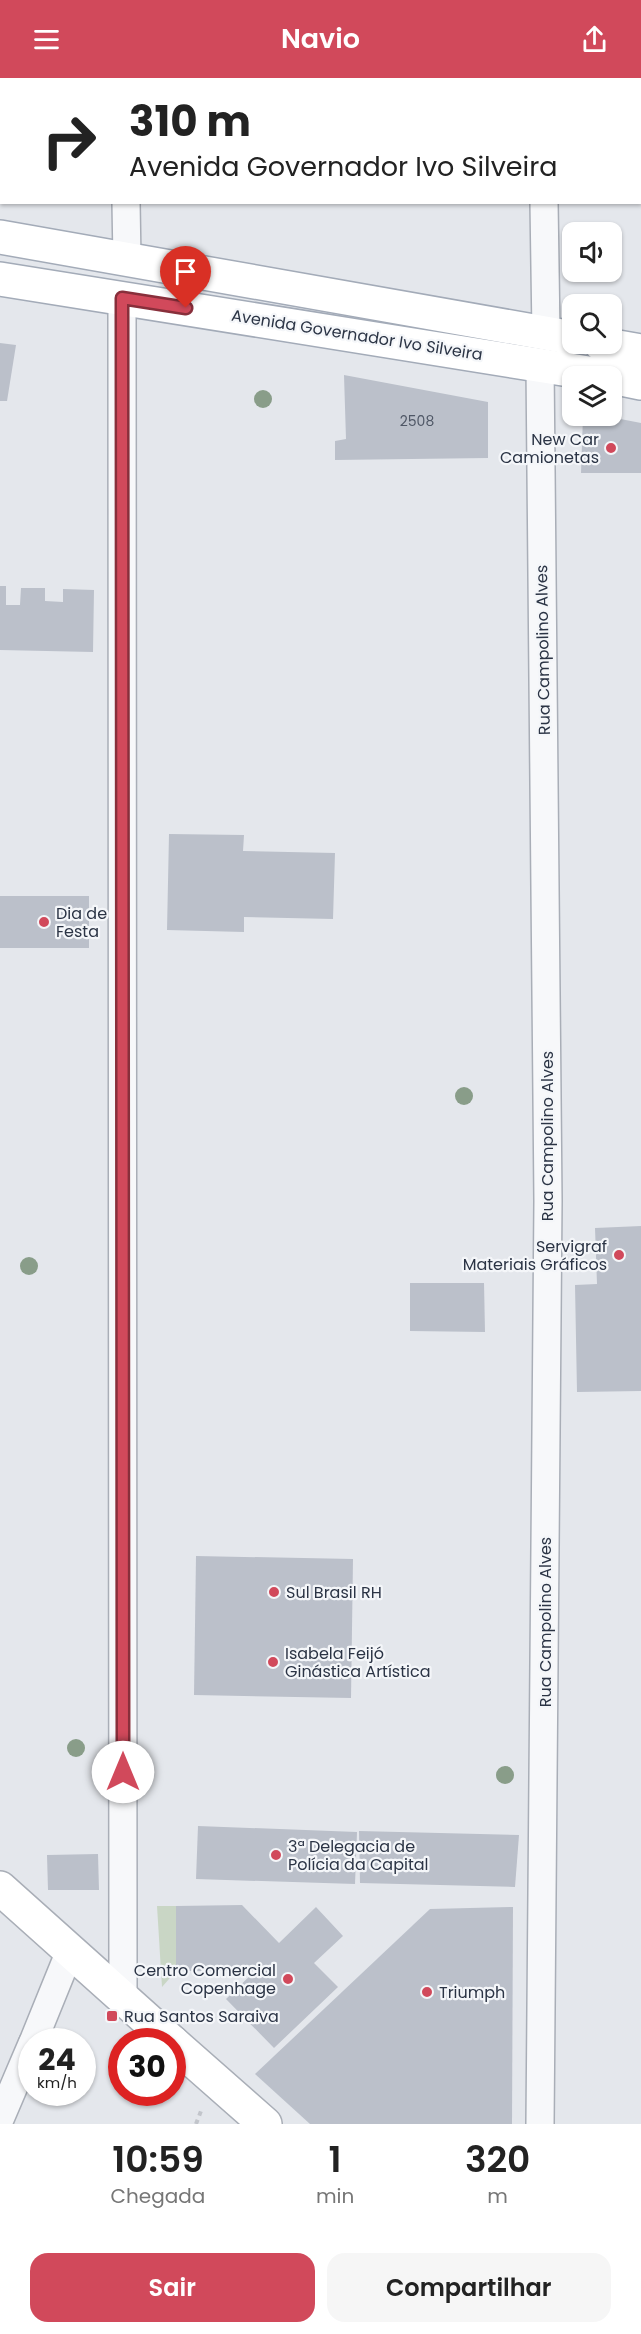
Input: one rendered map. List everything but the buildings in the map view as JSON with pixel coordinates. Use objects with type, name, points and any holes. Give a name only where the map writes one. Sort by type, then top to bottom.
[{"type":"main road","name":"Avenida Governador Ivo Silveira","points":[[0,237],[553,345],[590,366]]},
{"type":"main road","name":"Avenida Governador Ivo Silveira","points":[[0,279],[122,298],[553,345]]},
{"type":"main road","points":[[622,348],[641,351]]},
{"type":"main road","points":[[622,379],[641,383]]},
{"type":"main road","points":[[0,1888],[156,2028]]},
{"type":"main road","points":[[186,2054],[265,2124]]},
{"type":"street","points":[[126,204],[127,260]]},
{"type":"street","name":"Rua Campolino Alves","points":[[540,2124],[553,345],[544,204]]},
{"type":"street","points":[[122,298],[123,1998]]},
{"type":"street","points":[[38,2028],[70,1951]]},
{"type":"street","points":[[0,2119],[18,2076]]},
{"type":"green space","points":[[157,1906],[176,1906],[176,1971],[162,1987]]},
{"type":"place","name":"New Car Camionetas","points":[[611,448]]},
{"type":"place","name":"Dia de Festa","points":[[44,922]]},
{"type":"place","name":"Servigraf Materiais Gráficos","points":[[619,1255]]},
{"type":"place","name":"Sul Brasil RH","points":[[274,1592]]},
{"type":"place","name":"Isabela Feijó Ginástica Artística","points":[[273,1662]]},
{"type":"place","name":"3ª Delegacia de Polícia da Capital","points":[[276,1855]]},
{"type":"place","name":"Centro Comercial Copenhage","points":[[288,1979]]},
{"type":"place","name":"Triumph","points":[[427,1992]]},
{"type":"place","name":"Rua Santos Saraiva","points":[[112,2016]]},
{"type":"route","points":[[123,1772],[122,298],[186,308]]}]
